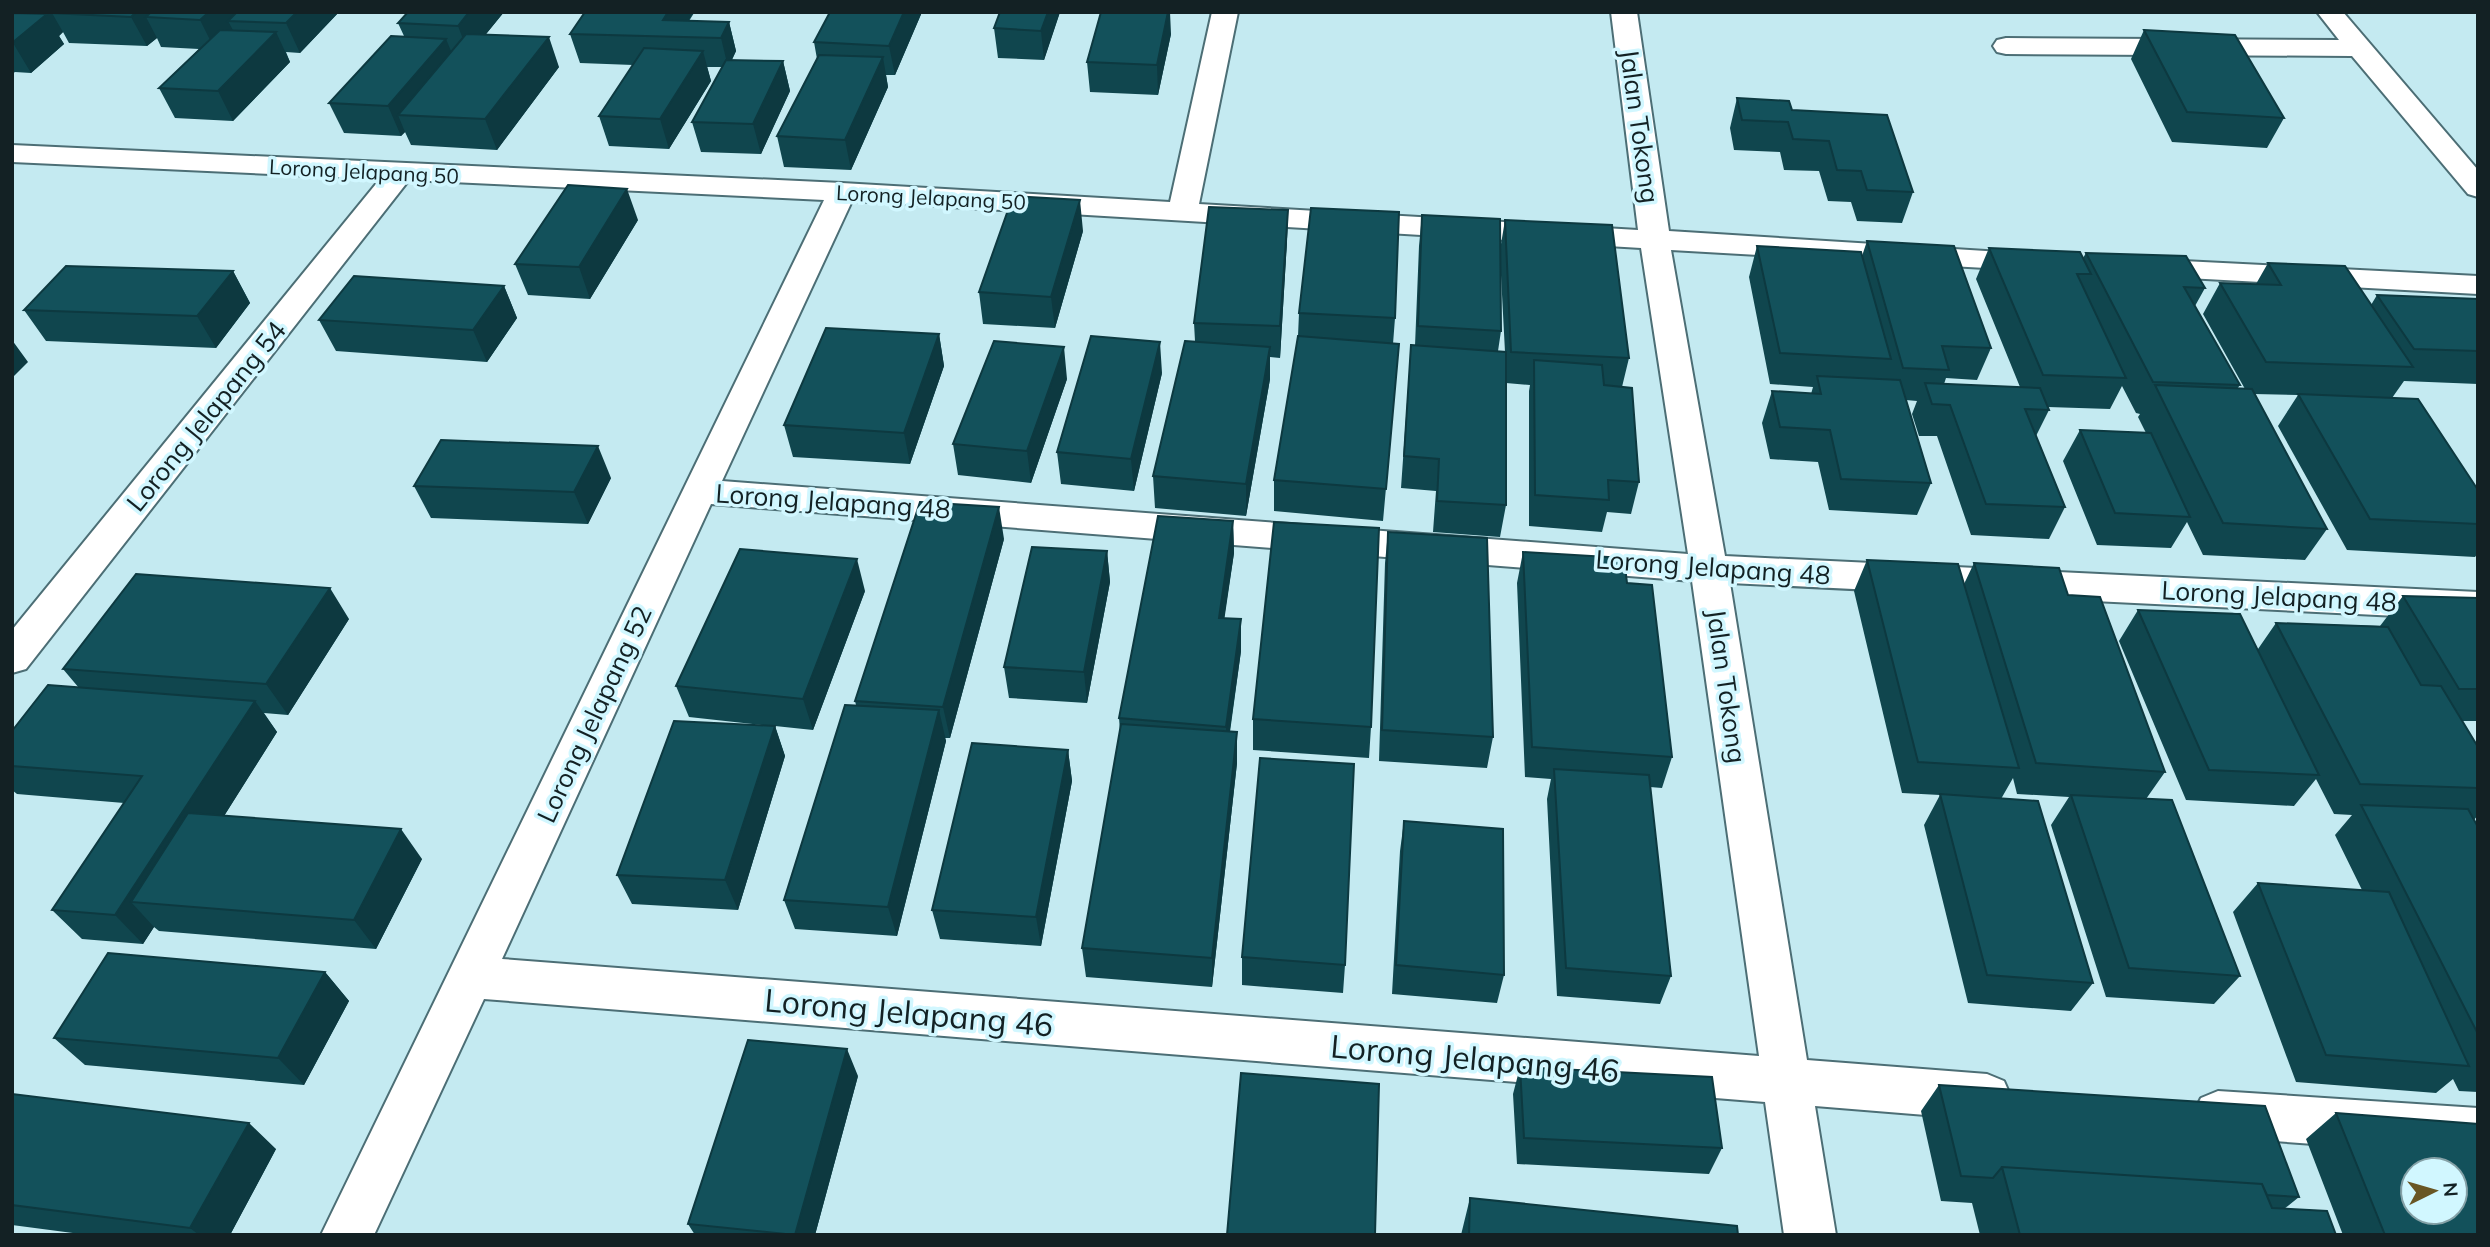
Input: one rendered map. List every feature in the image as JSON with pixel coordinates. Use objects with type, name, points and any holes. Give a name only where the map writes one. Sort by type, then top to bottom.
[{"type":"street","points":[[1183,211],[1225,12]]},
{"type":"street","name":"Jalan Tokong","points":[[1624,12],[1655,242],[1709,569],[1810,1235]]},
{"type":"street","points":[[2329,12],[2478,188]]},
{"type":"street","points":[[2006,47],[2358,48]]},
{"type":"street","name":"Lorong Jelapang 50","points":[[12,153],[842,192],[1655,242],[2060,263]]},
{"type":"street","name":"Lorong Jelapang 54","points":[[12,658],[400,173]]},
{"type":"street","name":"Lorong Jelapang 52","points":[[346,1235],[472,977],[698,491],[842,192]]},
{"type":"street","points":[[2115,266],[2478,285]]},
{"type":"street","name":"Lorong Jelapang 48","points":[[698,491],[1709,569],[2478,606]]},
{"type":"street","name":"Lorong Jelapang 46","points":[[472,977],[1786,1083],[2035,1100]]},
{"type":"street","points":[[2173,1110],[2478,1132]]},
{"type":"building","points":[[53,12],[136,12],[131,17]]},
{"type":"building","points":[[151,12],[209,12],[200,20],[146,17]]},
{"type":"building","points":[[237,12],[297,12],[286,23],[228,21]]},
{"type":"building","points":[[408,12],[469,12],[458,26],[398,23]]},
{"type":"building","points":[[585,12],[668,12],[663,20],[729,22],[721,38],[570,34]]},
{"type":"building","points":[[830,12],[904,12],[889,46],[814,42]]},
{"type":"building","points":[[1000,12],[1048,12],[1041,31],[994,28]]},
{"type":"building","points":[[1101,12],[1168,12],[1157,65],[1087,62]]},
{"type":"building","points":[[12,13],[47,14],[12,43]]},
{"type":"building","points":[[220,30],[276,32],[218,91],[159,88]]},
{"type":"building","points":[[2144,30],[2235,35],[2284,118],[2187,112]]},
{"type":"building","points":[[466,34],[549,37],[485,119],[398,115]]},
{"type":"building","points":[[391,36],[446,39],[388,106],[329,103]]},
{"type":"building","points":[[644,48],[703,51],[660,119],[599,116]]},
{"type":"building","points":[[819,55],[883,57],[845,140],[777,136]]},
{"type":"building","points":[[726,60],[783,61],[753,124],[692,122]]},
{"type":"building","points":[[1737,98],[1789,101],[1792,110],[1887,115],[1913,192],[1867,190],[1861,171],[1837,170],[1829,141],[1793,139],[1788,122],[1742,120]]},
{"type":"building","points":[[568,185],[627,189],[579,267],[515,264]]},
{"type":"building","points":[[1013,196],[1080,200],[1051,297],[979,292]]},
{"type":"building","points":[[1209,207],[1288,210],[1280,326],[1194,323]]},
{"type":"building","points":[[1311,208],[1399,212],[1395,318],[1299,313]]},
{"type":"building","points":[[1422,215],[1500,219],[1501,331],[1418,326]]},
{"type":"building","points":[[1505,220],[1612,225],[1629,358],[1511,352]]},
{"type":"building","points":[[1867,241],[1954,246],[1991,348],[1942,346],[1949,370],[1903,368]]},
{"type":"building","points":[[1757,246],[1861,252],[1891,359],[1780,353]]},
{"type":"building","points":[[1989,248],[2080,252],[2091,274],[2077,274],[2126,378],[2043,375]]},
{"type":"building","points":[[2086,253],[2186,256],[2205,288],[2184,287],[2240,385],[2153,382]]},
{"type":"building","points":[[2268,263],[2345,266],[2413,367],[2266,362],[2220,283],[2281,285]]},
{"type":"building","points":[[66,266],[233,271],[197,316],[24,310]]},
{"type":"building","points":[[354,276],[504,286],[473,330],[319,320]]},
{"type":"building","points":[[2377,295],[2478,299],[2478,351],[2414,349]]},
{"type":"building","points":[[826,328],[939,334],[904,433],[784,425]]},
{"type":"building","points":[[1091,336],[1160,342],[1131,459],[1057,452]]},
{"type":"building","points":[[1298,336],[1399,344],[1386,489],[1274,480]]},
{"type":"building","points":[[994,341],[1064,347],[1027,451],[953,444]]},
{"type":"building","points":[[1185,341],[1270,347],[1246,484],[1153,476]]},
{"type":"building","points":[[1411,345],[1506,352],[1506,505],[1437,501],[1439,459],[1404,456]]},
{"type":"building","points":[[1534,360],[1602,365],[1604,385],[1632,388],[1639,482],[1608,480],[1609,500],[1535,495]]},
{"type":"building","points":[[1817,376],[1900,380],[1931,483],[1841,479],[1830,430],[1780,427],[1772,391],[1821,394]]},
{"type":"building","points":[[1925,383],[2040,388],[2049,410],[2025,409],[2065,507],[1986,504],[1950,405],[1932,404]]},
{"type":"building","points":[[2155,385],[2252,389],[2327,529],[2223,523]]},
{"type":"building","points":[[2298,394],[2418,399],[2478,490],[2478,524],[2370,519]]},
{"type":"building","points":[[2080,430],[2151,433],[2190,517],[2115,513]]},
{"type":"building","points":[[441,440],[598,446],[574,492],[414,486]]},
{"type":"building","points":[[920,502],[999,507],[943,707],[855,701]]},
{"type":"building","points":[[1158,516],[1233,521],[1219,618],[1241,619],[1226,727],[1119,718]]},
{"type":"building","points":[[1274,522],[1379,528],[1371,727],[1253,719]]},
{"type":"building","points":[[1388,532],[1487,538],[1493,737],[1382,730]]},
{"type":"building","points":[[1032,547],[1107,551],[1084,672],[1004,667]]},
{"type":"building","points":[[740,549],[857,559],[803,699],[676,686]]},
{"type":"building","points":[[1523,552],[1624,558],[1627,583],[1652,585],[1672,757],[1532,747]]},
{"type":"building","points":[[1867,560],[1958,564],[2019,768],[1918,762]]},
{"type":"building","points":[[1974,563],[2059,568],[2068,595],[2100,597],[2165,772],[2036,763]]},
{"type":"building","points":[[136,574],[330,588],[266,684],[63,669]]},
{"type":"building","points":[[2403,596],[2478,598],[2478,689],[2459,689]]},
{"type":"building","points":[[2138,610],[2240,614],[2319,775],[2209,770]]},
{"type":"building","points":[[2276,623],[2388,627],[2421,685],[2441,686],[2478,747],[2478,788],[2360,784]]},
{"type":"building","points":[[48,685],[255,701],[115,915],[52,910],[142,776],[12,766],[12,731]]},
{"type":"building","points":[[845,705],[939,710],[888,907],[784,900]]},
{"type":"building","points":[[674,721],[775,726],[725,880],[617,875]]},
{"type":"building","points":[[1121,724],[1237,732],[1212,958],[1082,948]]},
{"type":"building","points":[[972,743],[1068,750],[1036,917],[932,910]]},
{"type":"building","points":[[1260,758],[1354,764],[1345,965],[1242,957]]},
{"type":"building","points":[[1554,769],[1649,775],[1671,976],[1566,968]]},
{"type":"building","points":[[1940,794],[2038,801],[2093,983],[1987,975]]},
{"type":"building","points":[[2071,795],[2172,800],[2240,976],[2129,968]]},
{"type":"building","points":[[2361,805],[2468,809],[2478,827],[2478,1034]]},
{"type":"building","points":[[188,813],[401,829],[354,920],[131,902]]},
{"type":"building","points":[[1404,821],[1503,829],[1504,975],[1396,965]]},
{"type":"building","points":[[2258,883],[2389,892],[2469,1066],[2326,1055]]},
{"type":"building","points":[[108,953],[325,972],[278,1058],[54,1038]]},
{"type":"building","points":[[748,1040],[847,1049],[795,1235],[688,1224]]},
{"type":"building","points":[[1520,1067],[1712,1077],[1722,1148],[1524,1138]]},
{"type":"building","points":[[1241,1073],[1379,1084],[1375,1235],[1227,1235]]},
{"type":"building","points":[[1939,1085],[2265,1106],[2299,1197],[2267,1195],[2262,1184],[2002,1167],[1993,1178],[1961,1176]]},
{"type":"building","points":[[12,1094],[249,1123],[190,1228],[12,1205]]},
{"type":"building","points":[[2336,1113],[2478,1124],[2478,1235],[2385,1235]]},
{"type":"building","points":[[2002,1167],[2262,1184],[2272,1208],[2327,1211],[2336,1235],[2020,1235]]},
{"type":"building","points":[[1470,1198],[1737,1226],[1738,1235],[1469,1235]]}]
